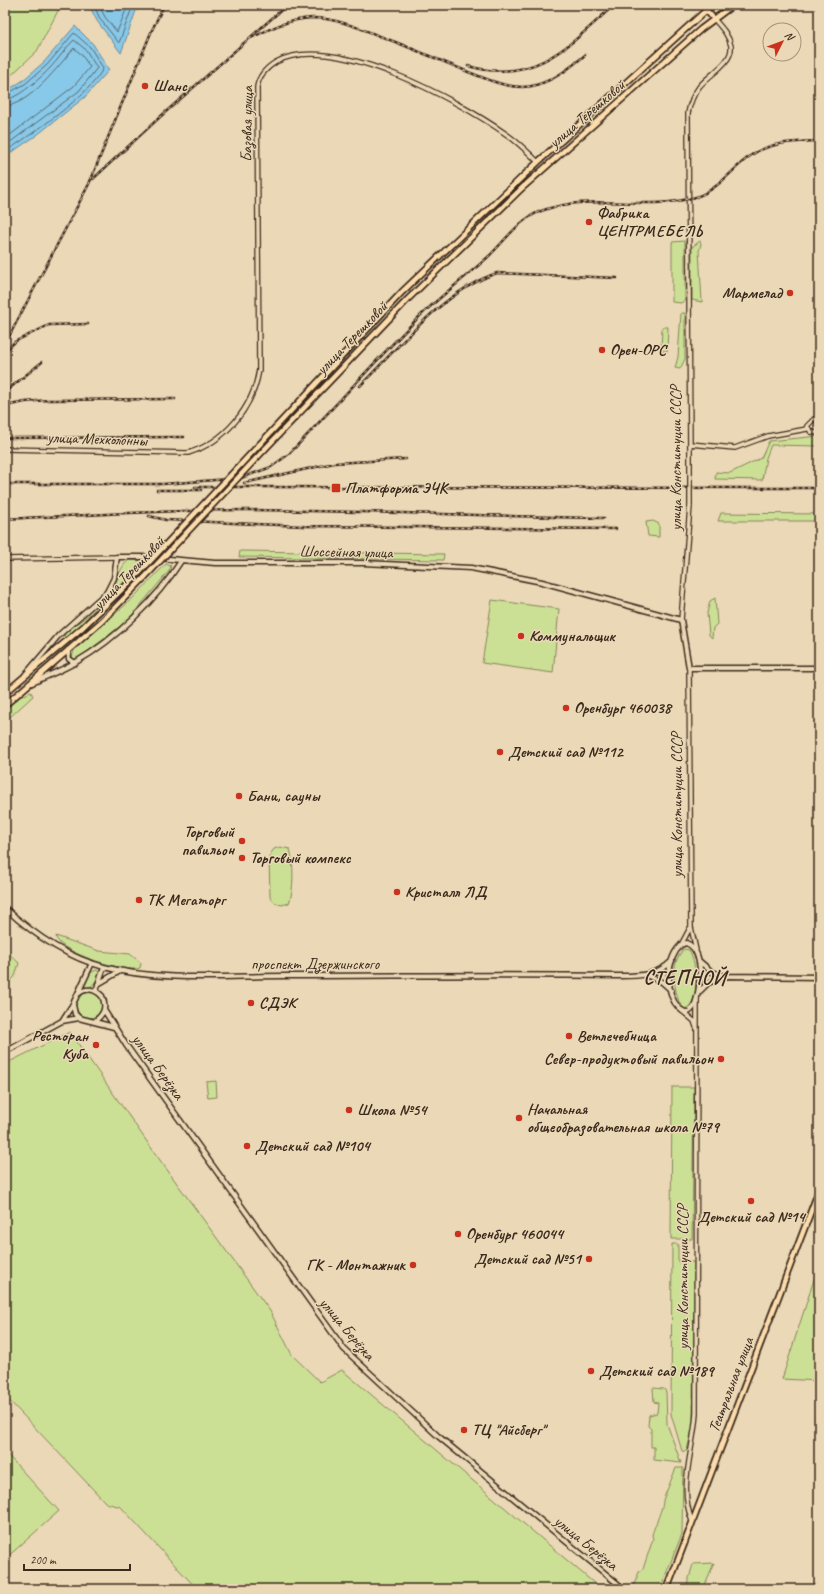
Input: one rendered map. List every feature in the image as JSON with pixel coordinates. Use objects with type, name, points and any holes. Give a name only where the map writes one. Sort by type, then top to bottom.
[{"type":"main road","name":"улица Терешковой","points":[[5,693],[116,597],[354,342],[436,261],[538,162],[712,5]]},
{"type":"main road","name":"улица Терешковой","points":[[5,705],[102,621],[146,577],[264,450],[441,266],[544,168],[714,19],[733,5]]},
{"type":"main road","name":"улица Конституции СССР","points":[[706,10],[714,19]]},
{"type":"main road","points":[[538,162],[544,168]]},
{"type":"main road","points":[[436,261],[441,266]]},
{"type":"main road","points":[[22,679],[29,668],[59,635],[107,592],[114,578],[117,557]]},
{"type":"main road","name":"Шоссейная улица","points":[[117,557],[146,557],[181,561],[234,564],[363,563],[471,568],[542,582],[681,620]]},
{"type":"main road","points":[[28,685],[75,663],[137,615],[181,561]]},
{"type":"main road","name":"улица Конституции СССР","points":[[681,620],[689,668]]},
{"type":"main road","points":[[59,635],[59,640],[64,643]]},
{"type":"main road","points":[[68,650],[69,659],[75,663]]},
{"type":"main road","points":[[689,668],[819,668]]},
{"type":"main road","points":[[13,686],[19,693]]},
{"type":"main road","name":"проспект Дзержинского","points":[[5,908],[49,943],[92,964],[121,971],[181,976],[644,975],[656,973],[672,961]]},
{"type":"main road","points":[[689,944],[696,952],[700,976],[699,992],[692,1009],[686,1011],[680,1009],[676,1004],[671,991],[669,981],[672,961],[677,949],[681,945],[689,944]]},
{"type":"main road","points":[[698,960],[712,972],[725,976],[819,977]]},
{"type":"main road","points":[[62,1021],[73,1004],[92,964]]},
{"type":"main road","points":[[96,991],[104,967]]},
{"type":"main road","points":[[98,984],[121,971]]},
{"type":"main road","name":"проспект Дзержинского","points":[[644,975],[655,978],[671,991]]},
{"type":"main road","points":[[699,992],[712,980],[725,976]]},
{"type":"main road","points":[[76,996],[85,990],[96,991],[104,1000],[104,1010],[95,1021]]},
{"type":"main road","points":[[73,1004],[75,1014],[79,1018],[114,1027]]},
{"type":"main road","name":"улица Берёзка","points":[[104,1010],[114,1027],[344,1349],[448,1445],[624,1589]]},
{"type":"main road","points":[[5,1052],[62,1021],[79,1018]]},
{"type":"main road","name":"Театральная улица","points":[[667,1589],[819,1190]]},
{"type":"street","name":"улица Конституции СССР","points":[[681,620],[690,506],[688,113],[692,98],[700,85],[727,59],[730,52],[728,38],[714,19]]},
{"type":"street","name":"Базовая улица","points":[[188,453],[213,442],[234,424],[247,405],[258,382],[260,352],[259,183],[256,96],[258,81],[266,70],[291,56],[313,54],[338,57],[393,72],[488,122],[523,147],[538,162]]},
{"type":"street","points":[[807,429],[810,422],[819,420]]},
{"type":"street","points":[[690,444],[735,448],[768,436],[807,429],[811,432],[819,433]]},
{"type":"street","name":"улица Мехколонны","points":[[5,449],[188,453]]},
{"type":"street","name":"Шоссейная улица","points":[[5,559],[117,557]]},
{"type":"street","name":"улица Конституции СССР","points":[[689,668],[691,927],[696,952]]},
{"type":"street","name":"улица Конституции СССР","points":[[681,945],[691,927]]},
{"type":"street","name":"улица Конституции СССР","points":[[693,1522],[688,1506],[687,1467],[696,1413],[698,997]]},
{"type":"street","points":[[680,1009],[694,1022],[697,1030]]},
{"type":"green space","points":[[5,5],[61,5],[37,51],[5,81]]},
{"type":"green space","points":[[685,241],[685,300],[681,303],[672,302],[672,242]]},
{"type":"green space","points":[[700,241],[701,244],[699,251],[702,302],[692,300],[692,247]]},
{"type":"green space","points":[[681,313],[685,313],[685,359],[680,369],[675,368],[678,357]]},
{"type":"green space","points":[[662,327],[668,327],[667,351],[661,351]]},
{"type":"green space","points":[[819,436],[819,446],[771,445],[766,458],[762,480],[715,479],[716,472],[730,473],[761,458],[769,441]]},
{"type":"green space","points":[[721,513],[819,514],[819,521],[718,521]]},
{"type":"green space","points":[[653,521],[659,524],[659,537],[648,536],[646,522]]},
{"type":"green space","points":[[240,551],[444,554],[443,560],[239,557]]},
{"type":"green space","points":[[129,560],[146,561],[102,607],[68,638],[64,638],[65,633],[104,601],[109,595],[121,569]]},
{"type":"green space","points":[[166,564],[171,566],[169,571],[127,621],[79,658],[72,658],[74,650],[132,599]]},
{"type":"green space","points":[[715,598],[717,624],[713,628],[712,638],[709,635],[707,613],[710,601]]},
{"type":"green space","name":"Коммунальщик","points":[[492,600],[559,609],[553,673],[482,663]]},
{"type":"green space","points":[[31,692],[33,696],[10,717],[5,715],[5,709],[20,697]]},
{"type":"green space","points":[[280,847],[290,849],[293,868],[291,898],[289,903],[282,905],[275,903],[270,897],[269,856],[274,849]]},
{"type":"green space","points":[[56,936],[99,951],[130,954],[141,963],[140,968],[121,968],[93,960],[67,948],[59,942]]},
{"type":"green space","points":[[684,949],[689,950],[692,956],[696,982],[694,999],[685,1009],[681,1007],[676,993],[674,977],[676,962]]},
{"type":"green space","points":[[5,950],[19,963],[15,976],[5,988]]},
{"type":"green space","points":[[96,970],[100,972],[94,983],[90,987],[83,988],[90,973]]},
{"type":"green space","points":[[89,992],[98,996],[102,1005],[98,1014],[89,1018],[80,1014],[76,1005],[80,996]]},
{"type":"green space","points":[[70,1032],[157,1156],[270,1311],[292,1355],[320,1382],[342,1370],[601,1589],[197,1589],[121,1507],[106,1503],[5,1396],[5,1064]]},
{"type":"green space","points":[[216,1081],[217,1097],[208,1098],[206,1082]]},
{"type":"green space","points":[[672,1087],[694,1087],[692,1239],[671,1239]]},
{"type":"green space","points":[[672,1244],[678,1244],[678,1262],[694,1262],[693,1426],[687,1450],[685,1452],[682,1451],[671,1414]]},
{"type":"green space","points":[[819,1264],[819,1381],[782,1379]]},
{"type":"green space","points":[[653,1388],[664,1389],[666,1392],[667,1424],[681,1463],[654,1460],[654,1447],[651,1447],[651,1429],[648,1426],[649,1415],[657,1413],[658,1403],[654,1402]]},
{"type":"green space","points":[[5,1452],[59,1511],[5,1559]]},
{"type":"green space","points":[[676,1468],[683,1468],[682,1534],[660,1589],[635,1589],[633,1587],[639,1572],[643,1569],[653,1539],[652,1535],[663,1500]]},
{"type":"green space","points":[[714,1563],[703,1589],[686,1589],[693,1564]]},
{"type":"water","points":[[89,5],[138,5],[121,53],[97,21]]},
{"type":"water","points":[[75,26],[93,44],[109,70],[85,97],[37,135],[5,157],[5,92],[22,81],[44,62]]},
{"type":"railway","points":[[5,344],[89,184],[152,30],[164,5]]},
{"type":"railway","points":[[93,179],[160,117],[287,5]]},
{"type":"railway","points":[[468,66],[491,71],[512,70],[531,66],[549,58],[565,47],[614,5]]},
{"type":"railway","points":[[249,39],[272,28],[295,20],[312,18],[332,20],[362,29],[491,81],[519,87],[536,85],[550,80],[585,55]]},
{"type":"railway","points":[[5,484],[163,484],[241,478],[271,467],[289,454],[384,352],[425,311],[488,257],[512,231],[533,215],[541,211],[560,206],[579,203],[658,203],[696,197],[704,194],[724,179],[743,161],[766,147],[783,143],[819,141]]},
{"type":"railway","points":[[360,386],[423,321],[440,306],[477,281],[497,273],[617,278]]},
{"type":"railway","points":[[5,351],[16,341],[49,325],[88,324]]},
{"type":"railway","points":[[5,392],[42,362]]},
{"type":"railway","points":[[5,406],[48,400],[175,399]]},
{"type":"railway","points":[[5,438],[184,437]]},
{"type":"railway","points":[[244,483],[334,463],[406,459]]},
{"type":"railway","points":[[195,487],[819,488]]},
{"type":"railway","points":[[157,490],[201,490]]},
{"type":"railway","points":[[5,519],[217,510],[336,511],[604,518]]},
{"type":"railway","points":[[149,516],[166,520],[303,526],[616,529]]},
{"type":"place","name":"Шанс","points":[[145,86]]},
{"type":"place","name":"Фабрика ЦЕНТРМЕБЕЛЬ","points":[[589,222]]},
{"type":"place","name":"Мармелад","points":[[790,293]]},
{"type":"place","name":"Орен-ОРС","points":[[602,350]]},
{"type":"place","name":"Платформа ЭЧК","points":[[336,488]]},
{"type":"place","name":"Коммунальщик","points":[[521,636]]},
{"type":"place","name":"Оренбург 460038","points":[[566,708]]},
{"type":"place","name":"Детский сад №112","points":[[500,752]]},
{"type":"place","name":"Бани, сауны","points":[[239,796]]},
{"type":"place","name":"Торговый павильон","points":[[242,841]]},
{"type":"place","name":"Торговый компекс","points":[[242,858]]},
{"type":"place","name":"Кристалл ЛД","points":[[397,892]]},
{"type":"place","name":"ТК Мегаторг","points":[[139,900]]},
{"type":"place","name":"СДЭК","points":[[251,1003]]},
{"type":"place","name":"Ветлечебница","points":[[569,1036]]},
{"type":"place","name":"Ресторан Куба","points":[[96,1045]]},
{"type":"place","name":"Север-продуктовый павильон","points":[[721,1059]]},
{"type":"place","name":"Школа №54","points":[[349,1110]]},
{"type":"place","name":"Начальная общеобразовательная школа №79","points":[[519,1118]]},
{"type":"place","name":"Детский сад №104","points":[[247,1146]]},
{"type":"place","name":"Детский сад №14","points":[[751,1201]]},
{"type":"place","name":"Оренбург 460044","points":[[458,1234]]},
{"type":"place","name":"Детский сад №51","points":[[589,1259]]},
{"type":"place","name":"ГК - Монтажник","points":[[413,1265]]},
{"type":"place","name":"Детский сад №189","points":[[591,1371]]},
{"type":"place","name":"ТЦ \"Айсберг\"","points":[[464,1430]]},
{"type":"district","name":"СТЕПНОЙ","points":[[685,977]]}]
